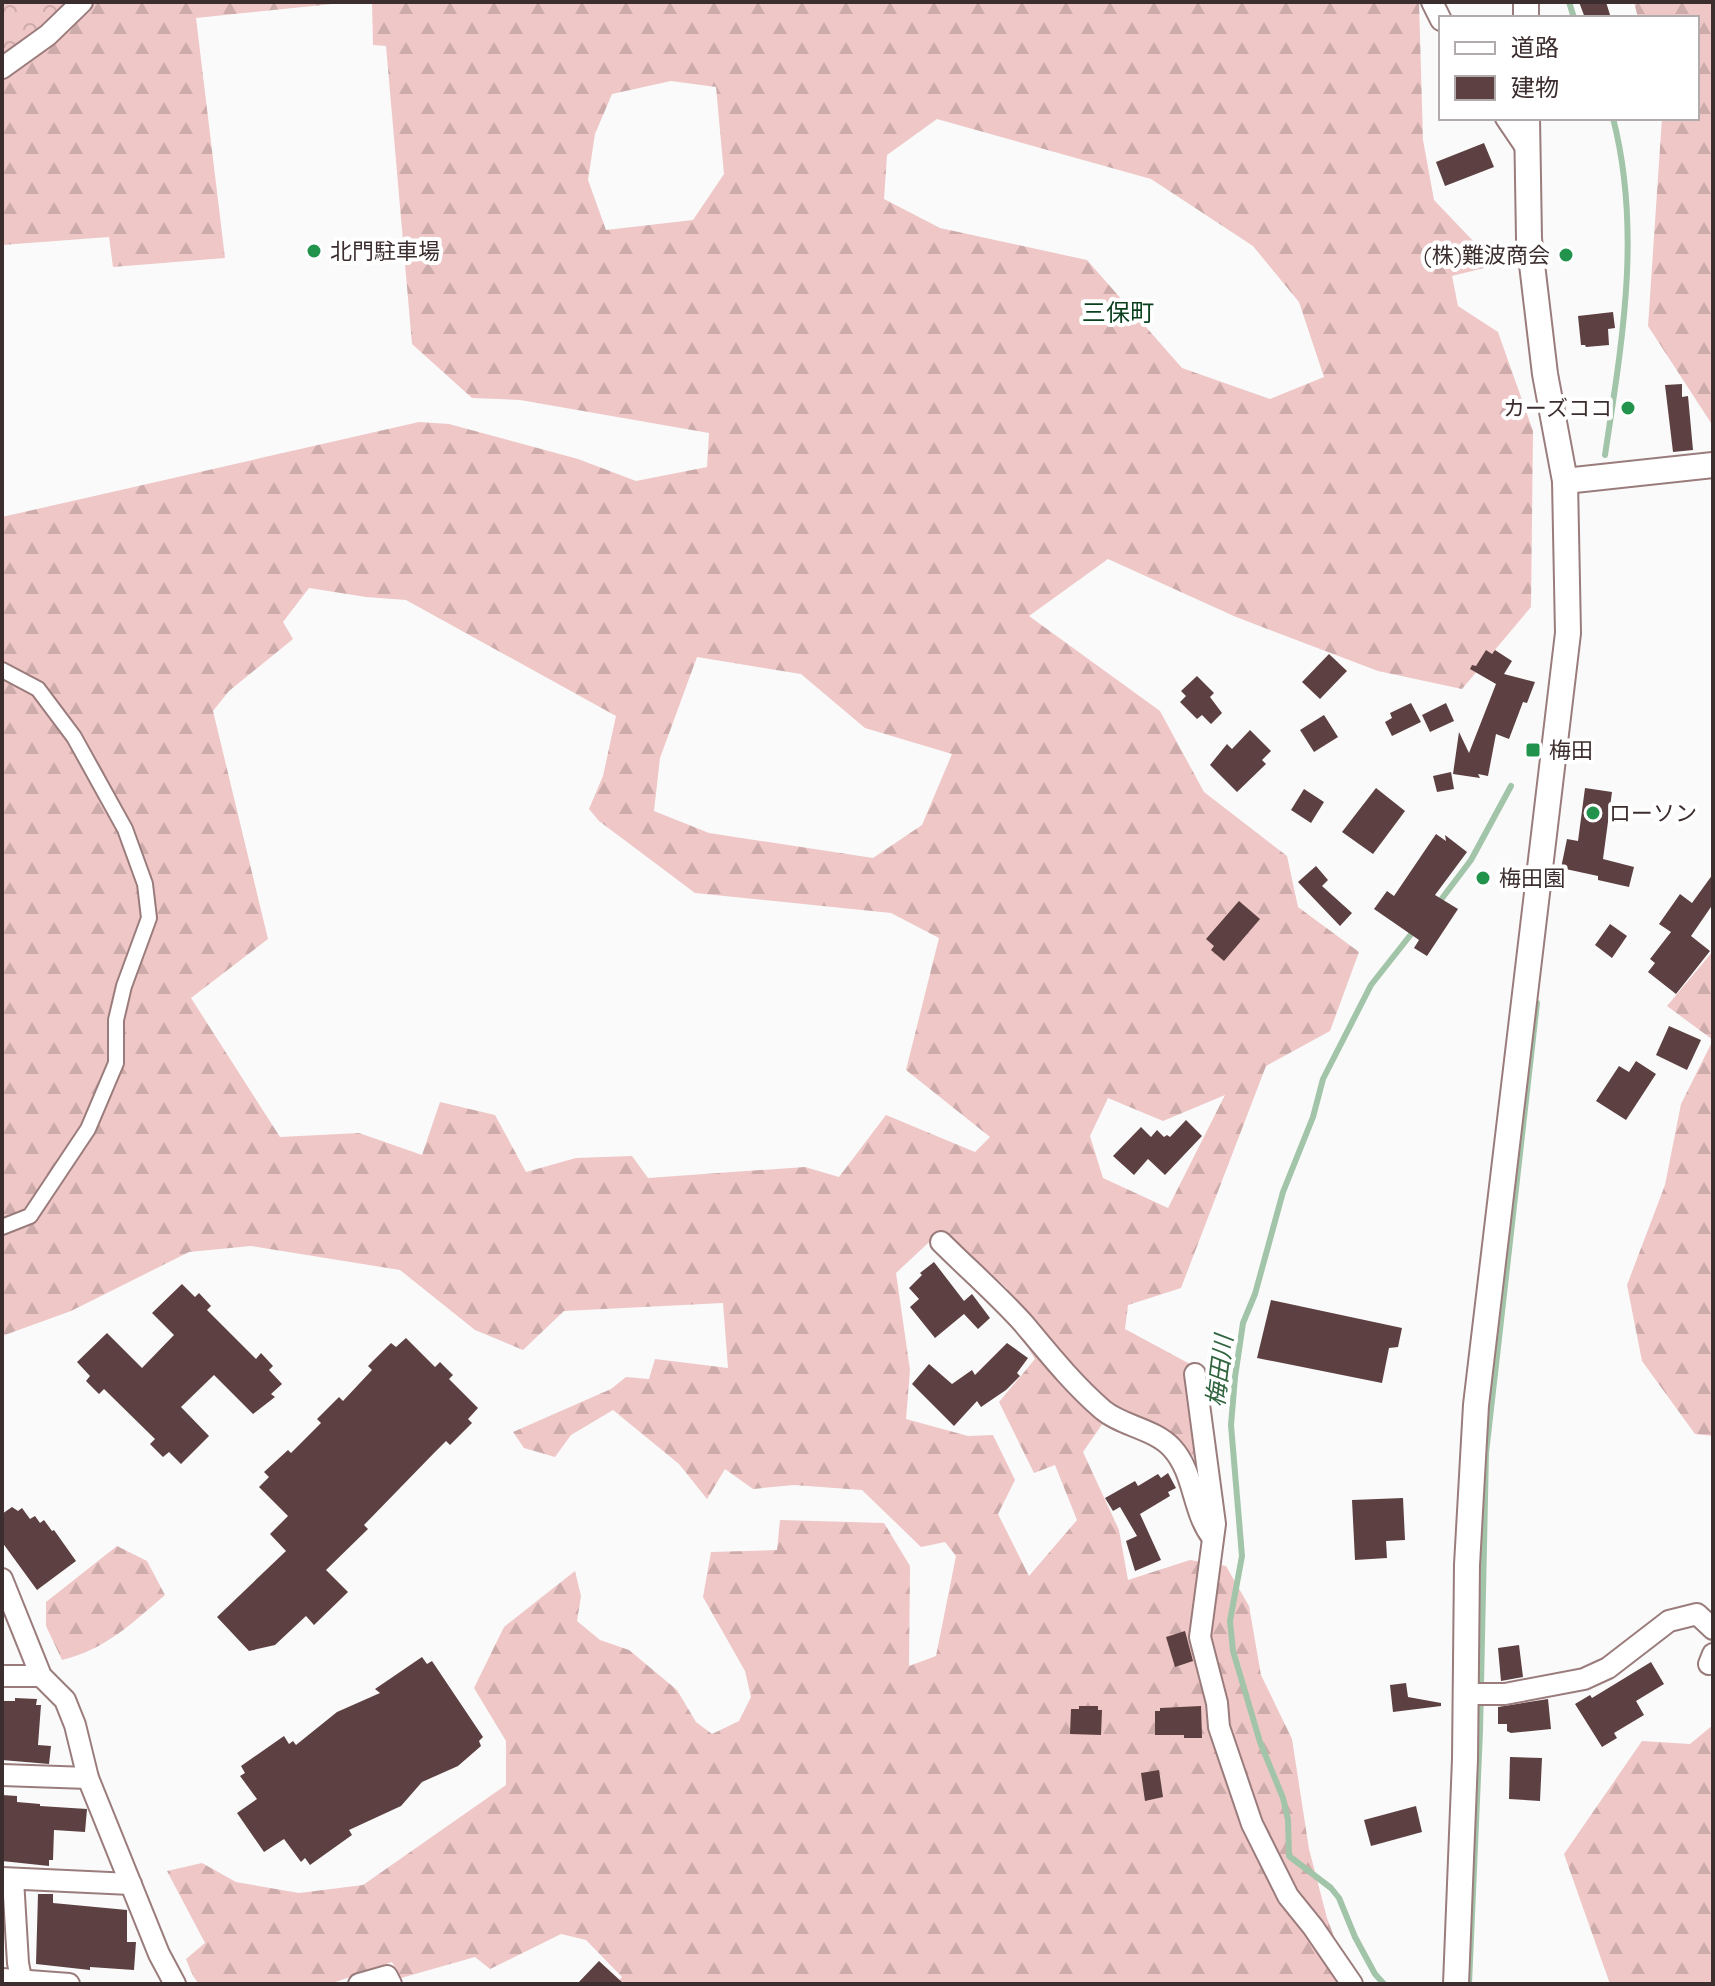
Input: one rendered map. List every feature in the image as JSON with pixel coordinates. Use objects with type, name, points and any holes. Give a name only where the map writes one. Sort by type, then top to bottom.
[{"type":"street","points":[[2,68],[48,35],[82,2]]},
{"type":"street","points":[[1507,120],[1527,149]]},
{"type":"street","points":[[1456,1984],[1475,1694],[1467,1565],[1476,1405],[1568,633],[1565,481],[1545,374],[1529,239],[1527,120]]},
{"type":"street","points":[[1565,481],[1713,465]]},
{"type":"street","points":[[2,670],[38,689],[74,737],[125,829],[145,884],[149,918],[124,986],[116,1020],[116,1063],[88,1129],[30,1216],[2,1227]]},
{"type":"street","points":[[941,1242],[1022,1322],[1063,1372],[1106,1413],[1133,1424],[1171,1446],[1185,1467],[1203,1528],[1212,1539]]},
{"type":"street","points":[[1195,1374],[1215,1524],[1200,1637],[1217,1703],[1219,1727],[1252,1824],[1288,1896],[1352,1984]]},
{"type":"street","points":[[2,1579],[41,1676],[65,1700],[75,1725],[88,1778],[159,1954],[175,1984]]},
{"type":"street","points":[[1475,1694],[1544,1688],[1584,1679],[1608,1668],[1669,1621],[1697,1614],[1713,1629]]},
{"type":"street","points":[[2,1676],[41,1676]]},
{"type":"street","points":[[2,1775],[88,1778]]},
{"type":"street","points":[[69,1984],[15,1981],[18,1963],[8,1879],[131,1884]]},
{"type":"street","points":[[359,1984],[387,1976],[391,1984]]},
{"type":"green space","points":[[2,2],[352,2],[196,18],[225,258],[113,267],[109,237],[2,245]]},
{"type":"green space","points":[[2,2],[89,2],[49,45],[2,79]]},
{"type":"green space","points":[[372,2],[1419,2],[1423,140],[1434,200],[1496,265],[1452,276],[1458,306],[1498,332],[1533,431],[1531,607],[1462,689],[1378,671],[1236,617],[1108,559],[1029,616],[1160,711],[1204,792],[1287,856],[1298,907],[1359,952],[1330,1031],[1266,1066],[1181,1288],[1128,1305],[1125,1329],[1190,1364],[1200,1465],[1182,1443],[1112,1410],[1083,1452],[1119,1530],[1128,1580],[1190,1560],[1226,1566],[1249,1606],[1261,1675],[1292,1739],[1309,1849],[1327,1918],[1352,1984],[616,1984],[622,1977],[586,1940],[561,1934],[490,1969],[475,1957],[401,1978],[392,1962],[330,1984],[199,1984],[193,1976],[186,1959],[205,1943],[167,1871],[202,1863],[236,1882],[299,1893],[363,1885],[506,1785],[506,1741],[474,1688],[504,1627],[575,1571],[581,1596],[577,1621],[600,1640],[629,1650],[677,1690],[696,1722],[712,1734],[739,1721],[751,1697],[745,1671],[703,1597],[711,1552],[777,1550],[780,1520],[884,1523],[910,1566],[909,1666],[936,1656],[956,1556],[945,1542],[921,1547],[862,1490],[794,1485],[753,1489],[725,1469],[707,1499],[679,1464],[613,1410],[571,1435],[555,1457],[524,1448],[513,1432],[611,1389],[626,1377],[649,1379],[655,1359],[728,1368],[723,1303],[564,1311],[523,1350],[475,1330],[400,1270],[251,1246],[189,1252],[71,1311],[2,1336],[2,517],[419,422],[449,424],[578,459],[636,481],[707,467],[709,433],[520,400],[472,398],[412,344],[386,46],[373,45]],"holes":[[[671,81],[716,87],[724,174],[693,220],[606,230],[588,180],[595,134],[612,94]],[[937,119],[1151,179],[1253,246],[1299,302],[1324,377],[1270,399],[1182,368],[1087,260],[940,228],[884,199],[887,155]],[[309,588],[406,600],[616,716],[603,776],[589,809],[599,821],[695,893],[891,913],[939,938],[906,1070],[990,1137],[975,1152],[886,1115],[839,1177],[805,1167],[648,1178],[632,1156],[576,1158],[526,1172],[495,1115],[440,1102],[422,1155],[359,1133],[280,1137],[191,998],[268,939],[213,711],[229,691],[293,639],[283,622]],[[697,657],[801,674],[865,728],[952,754],[922,825],[873,858],[709,833],[654,811],[660,758]],[[1225,1095],[1168,1208],[1103,1178],[1090,1136],[1108,1098],[1163,1121]],[[941,1231],[1007,1288],[1017,1330],[1035,1359],[999,1402],[1034,1473],[1055,1465],[1077,1520],[1029,1576],[998,1514],[1015,1480],[993,1435],[968,1436],[906,1419],[910,1370],[896,1273]]]},
{"type":"green space","points":[[1634,2],[1713,2],[1713,426],[1648,326],[1662,120],[1699,120],[1699,16],[1638,16]]},
{"type":"green space","points":[[1713,951],[1713,1040],[1667,1006]]},
{"type":"green space","points":[[1713,1040],[1713,1436],[1695,1434],[1642,1361],[1627,1285],[1665,1185],[1681,1104]]},
{"type":"green space","points":[[117,1546],[147,1561],[165,1595],[105,1642],[62,1660],[46,1626],[46,1602]]},
{"type":"green space","points":[[1713,1725],[1713,1984],[1610,1984],[1564,1854],[1642,1741],[1690,1744]]},
{"type":"building","points":[[1579,2],[1606,2],[1610,16],[1584,16]]},
{"type":"building","points":[[1484,143],[1494,167],[1445,186],[1436,162]]},
{"type":"building","points":[[1613,312],[1615,328],[1608,329],[1609,345],[1581,345],[1578,316]]},
{"type":"building","points":[[1682,384],[1682,397],[1688,396],[1693,450],[1673,452],[1665,385]]},
{"type":"building","points":[[1486,650],[1492,654],[1495,650],[1512,661],[1504,674],[1535,682],[1527,703],[1523,702],[1509,739],[1496,734],[1488,776],[1478,774],[1480,778],[1453,774],[1459,732],[1469,753],[1496,684],[1470,669],[1472,665],[1476,666]]},
{"type":"building","points":[[1329,654],[1347,671],[1320,699],[1302,682]]},
{"type":"building","points":[[1197,676],[1214,693],[1210,697],[1222,713],[1211,724],[1202,715],[1197,719],[1180,702],[1186,696],[1181,691]]},
{"type":"building","points":[[1411,703],[1421,722],[1392,736],[1385,722],[1392,718],[1390,713]]},
{"type":"building","points":[[1446,703],[1454,721],[1430,732],[1422,715]]},
{"type":"building","points":[[1324,715],[1338,737],[1314,752],[1300,730]]},
{"type":"building","points":[[1250,730],[1271,751],[1262,760],[1266,764],[1237,792],[1210,765],[1227,744],[1232,749]]},
{"type":"building","points":[[1451,772],[1454,789],[1437,792],[1433,776]]},
{"type":"building","points":[[1376,788],[1405,811],[1373,854],[1342,832]]},
{"type":"building","points":[[1585,788],[1612,792],[1603,859],[1634,867],[1629,887],[1561,868],[1567,839],[1578,841]]},
{"type":"building","points":[[1304,789],[1324,802],[1311,823],[1291,810]]},
{"type":"building","points":[[1436,834],[1446,841],[1445,835],[1467,852],[1435,895],[1458,909],[1427,956],[1414,948],[1419,940],[1374,909],[1387,891],[1394,896]]},
{"type":"building","points":[[1316,866],[1328,880],[1322,886],[1352,913],[1340,926],[1298,882]]},
{"type":"building","points":[[1713,874],[1713,904],[1691,936],[1710,951],[1676,994],[1648,972],[1655,963],[1650,959],[1671,932],[1659,924],[1680,894],[1692,903]]},
{"type":"building","points":[[1239,901],[1260,919],[1224,961],[1211,950],[1214,946],[1206,939]]},
{"type":"building","points":[[1610,924],[1627,936],[1612,958],[1595,945]]},
{"type":"building","points":[[1669,1026],[1701,1040],[1687,1070],[1656,1055]]},
{"type":"building","points":[[1636,1061],[1656,1074],[1626,1120],[1596,1101],[1619,1066],[1629,1072]]},
{"type":"building","points":[[1186,1120],[1202,1136],[1165,1175],[1148,1159],[1134,1175],[1113,1156],[1141,1127],[1151,1137],[1157,1130],[1164,1137],[1170,1137]]},
{"type":"building","points":[[934,1262],[964,1301],[972,1294],[990,1318],[978,1329],[964,1314],[935,1338],[910,1307],[919,1299],[909,1288],[922,1275],[920,1273]]},
{"type":"building","points":[[182,1284],[195,1297],[199,1293],[211,1306],[207,1310],[256,1359],[261,1353],[273,1366],[269,1370],[282,1384],[271,1394],[275,1397],[253,1414],[214,1375],[181,1407],[209,1436],[181,1464],[169,1452],[163,1457],[150,1444],[155,1439],[104,1389],[99,1394],[86,1381],[90,1376],[77,1362],[107,1333],[142,1368],[174,1335],[152,1313]]},
{"type":"building","points":[[1271,1300],[1402,1328],[1398,1347],[1389,1348],[1382,1383],[1257,1358]]},
{"type":"building","points":[[406,1338],[435,1367],[440,1362],[453,1375],[449,1379],[478,1408],[468,1419],[472,1423],[450,1445],[446,1441],[435,1452],[364,1525],[368,1529],[326,1570],[348,1592],[314,1625],[306,1616],[275,1645],[249,1651],[217,1617],[286,1551],[270,1534],[288,1516],[259,1487],[269,1477],[264,1472],[288,1450],[291,1453],[321,1423],[317,1419],[339,1397],[343,1401],[372,1370],[368,1366],[391,1343],[396,1347]]},
{"type":"building","points":[[1007,1343],[1028,1358],[1017,1373],[1020,1376],[981,1407],[977,1401],[954,1426],[912,1384],[929,1364],[952,1384],[972,1370],[975,1375]]},
{"type":"building","points":[[1168,1473],[1176,1488],[1168,1492],[1170,1496],[1140,1514],[1161,1560],[1135,1571],[1126,1541],[1137,1536],[1120,1507],[1113,1511],[1105,1498],[1135,1481],[1138,1486],[1158,1474],[1161,1478]]},
{"type":"building","points":[[1403,1498],[1405,1540],[1386,1541],[1387,1558],[1355,1560],[1352,1500]]},
{"type":"building","points":[[12,1507],[18,1511],[22,1508],[30,1519],[35,1516],[40,1523],[44,1520],[76,1561],[37,1590],[2,1542],[2,1514]]},
{"type":"building","points":[[1185,1631],[1193,1661],[1175,1667],[1166,1637]]},
{"type":"building","points":[[1519,1645],[1523,1677],[1501,1681],[1498,1648]]},
{"type":"building","points":[[422,1657],[427,1664],[432,1661],[483,1737],[479,1741],[481,1746],[458,1766],[422,1782],[401,1806],[349,1830],[352,1835],[310,1865],[305,1858],[301,1862],[284,1839],[264,1852],[237,1813],[257,1799],[240,1776],[245,1773],[241,1766],[284,1736],[289,1744],[293,1741],[296,1745],[337,1712],[380,1693],[375,1689]]},
{"type":"building","points":[[1651,1662],[1664,1684],[1636,1701],[1644,1715],[1614,1733],[1617,1738],[1602,1747],[1575,1704],[1590,1695],[1592,1698]]},
{"type":"building","points":[[1406,1683],[1408,1697],[1441,1703],[1441,1706],[1393,1712],[1390,1685]]},
{"type":"building","points":[[15,1698],[37,1699],[36,1705],[41,1705],[38,1745],[51,1746],[49,1764],[2,1760],[2,1701],[15,1701]]},
{"type":"building","points":[[1548,1699],[1551,1729],[1511,1733],[1507,1731],[1507,1724],[1498,1724],[1498,1707]]},
{"type":"building","points":[[1079,1706],[1098,1706],[1098,1710],[1102,1710],[1101,1735],[1070,1734],[1071,1709],[1079,1709]]},
{"type":"building","points":[[1201,1706],[1202,1738],[1155,1735],[1155,1711],[1160,1711],[1160,1708]]},
{"type":"building","points":[[1510,1757],[1542,1758],[1540,1801],[1509,1799]]},
{"type":"building","points":[[1159,1770],[1163,1797],[1145,1801],[1141,1773]]},
{"type":"building","points":[[2,1795],[17,1796],[17,1802],[40,1806],[87,1809],[85,1832],[54,1830],[53,1860],[49,1860],[49,1866],[2,1861]]},
{"type":"building","points":[[1416,1806],[1422,1832],[1371,1846],[1364,1820]]},
{"type":"building","points":[[38,1894],[53,1894],[53,1903],[127,1910],[127,1942],[136,1942],[134,1970],[90,1967],[90,1970],[36,1964]]},
{"type":"building","points":[[599,1961],[624,1984],[577,1984]]},
{"type":"waterway","points":[[1569,2],[1573,16]]},
{"type":"waterway","points":[[1605,455],[1623,329],[1628,244],[1622,160],[1613,120]]},
{"type":"waterway","name":"梅田川","points":[[1437,905],[1471,860],[1511,786]]},
{"type":"waterway","name":"梅田川","points":[[1384,1984],[1375,1974],[1355,1937],[1339,1898],[1331,1888],[1289,1856],[1288,1820],[1283,1798],[1260,1742],[1233,1651],[1230,1621],[1242,1556],[1231,1425],[1243,1323],[1255,1294],[1283,1192],[1313,1117],[1323,1079],[1371,985],[1416,928]]},
{"type":"waterway","points":[[1469,1984],[1480,1731],[1486,1453],[1537,1003]]},
{"type":"place","name":"北門駐車場","points":[[314,251]]},
{"type":"place","name":"(株)難波商会","points":[[1566,255]]},
{"type":"place","name":"カーズココ","points":[[1628,408]]},
{"type":"place","name":"梅田","points":[[1533,750]]},
{"type":"place","name":"ローソン","points":[[1593,813]]},
{"type":"place","name":"梅田園","points":[[1483,878]]},
{"type":"district","name":"三保町","points":[[1118,313]]}]
